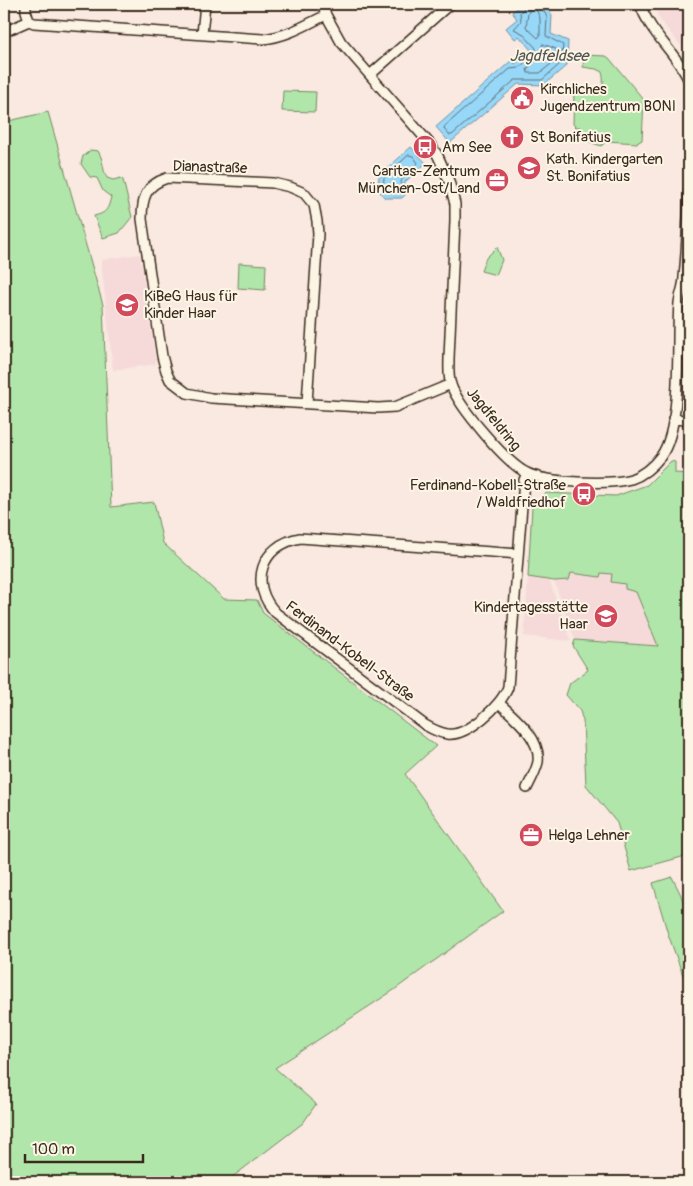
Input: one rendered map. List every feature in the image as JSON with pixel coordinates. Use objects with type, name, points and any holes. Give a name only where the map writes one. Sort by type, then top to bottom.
[{"type":"street","points":[[26,4],[28,21]]},
{"type":"street","points":[[202,34],[205,4]]},
{"type":"street","name":"Jagdfeldring","points":[[322,4],[341,42],[430,144],[444,169],[455,204],[449,358],[450,384],[458,399],[473,419],[510,462],[527,473],[544,479],[606,483],[633,478],[652,466],[666,447],[671,435],[678,364],[679,300],[684,278],[689,190]]},
{"type":"street","points":[[370,75],[450,4]]},
{"type":"street","points":[[640,4],[649,25],[681,67],[689,81]]},
{"type":"street","points":[[4,32],[28,21],[34,23],[263,39],[289,34],[326,15]]},
{"type":"street","name":"Dianastraße","points":[[307,403],[318,234],[314,206],[304,194],[290,187],[273,183],[179,178],[167,178],[157,181],[145,195],[142,205],[142,218],[162,356],[170,380],[187,393],[198,396],[378,408],[395,407],[450,384]]},
{"type":"street","points":[[673,419],[689,420]]},
{"type":"street","name":"Ferdinand-Kobell-Straße","points":[[518,554],[300,538],[290,540],[278,546],[266,561],[261,572],[263,593],[267,604],[276,613],[425,726],[447,734],[461,732],[470,728],[499,703],[507,693],[524,480],[527,473]]},
{"type":"street","points":[[499,703],[521,724],[536,746],[538,760],[535,772],[527,788]]},
{"type":"shaded area","points":[[653,4],[689,4],[689,56],[660,20]]},
{"type":"shaded area","name":"KiBeG Haus für Kinder Haar","points":[[140,254],[156,364],[113,370],[101,260]]},
{"type":"shaded area","name":"Kindertagesstätte Haar","points":[[571,573],[600,577],[600,573],[612,574],[636,591],[659,646],[575,640],[554,581],[569,580]]},
{"type":"shaded area","points":[[528,577],[549,579],[571,641],[524,636]]},
{"type":"green space","points":[[584,55],[606,56],[609,58],[644,100],[642,140],[637,143],[607,141],[601,146],[579,135],[581,127],[576,127],[573,124],[574,93],[578,88],[585,87],[589,93],[599,92],[603,82],[602,72],[583,67]]},
{"type":"green space","points":[[283,91],[316,92],[315,112],[282,111]]},
{"type":"green space","points":[[48,112],[103,305],[111,507],[154,502],[163,543],[224,599],[257,600],[263,613],[436,746],[405,774],[503,911],[394,990],[275,1068],[316,1104],[303,1123],[226,1182],[4,1182],[4,122]]},
{"type":"green space","points":[[91,150],[98,151],[107,178],[113,180],[121,178],[123,180],[132,217],[119,233],[103,238],[94,216],[106,210],[111,197],[103,191],[97,178],[90,177],[81,164],[83,156]]},
{"type":"green space","points":[[497,247],[502,260],[496,275],[481,271],[486,258]]},
{"type":"green space","points":[[239,263],[266,265],[265,290],[238,288]]},
{"type":"green space","points":[[671,461],[675,462],[675,473],[689,474],[689,855],[631,871],[617,823],[586,785],[583,721],[580,711],[566,695],[570,683],[588,670],[573,646],[575,640],[658,646],[636,592],[625,589],[625,584],[611,582],[612,574],[601,573],[600,577],[571,573],[569,580],[554,581],[528,577],[532,507],[546,493],[616,496],[647,485]]},
{"type":"green space","points":[[672,877],[681,895],[689,922],[689,992],[668,934],[653,883]]},
{"type":"water","name":"Jagdfeldsee","points":[[521,4],[546,4],[552,15],[551,34],[568,41],[567,65],[544,85],[518,84],[450,143],[436,127],[512,60],[515,64],[531,50],[519,36],[515,39],[506,28],[517,19],[512,12]]},
{"type":"water","points":[[411,147],[426,163],[405,182],[405,186],[408,189],[402,198],[385,198],[378,190],[379,176]]},
{"type":"place","name":"Kirchliches Jugendzentrum BONI","points":[[522,98]]},
{"type":"place","name":"St Bonifatius","points":[[512,137]]},
{"type":"place","name":"Am See","points":[[425,147]]},
{"type":"place","name":"Kath. Kindergarten St. Bonifatius","points":[[529,168]]},
{"type":"place","name":"Caritas-Zentrum München-Ost/Land","points":[[497,180]]},
{"type":"place","name":"KiBeG Haus für Kinder Haar","points":[[127,305]]},
{"type":"place","name":"Ferdinand-Kobell-Straße / Waldfriedhof","points":[[584,494]]},
{"type":"place","name":"Kindertagesstätte Haar","points":[[606,616]]},
{"type":"place","name":"Helga Lehner","points":[[531,835]]}]
